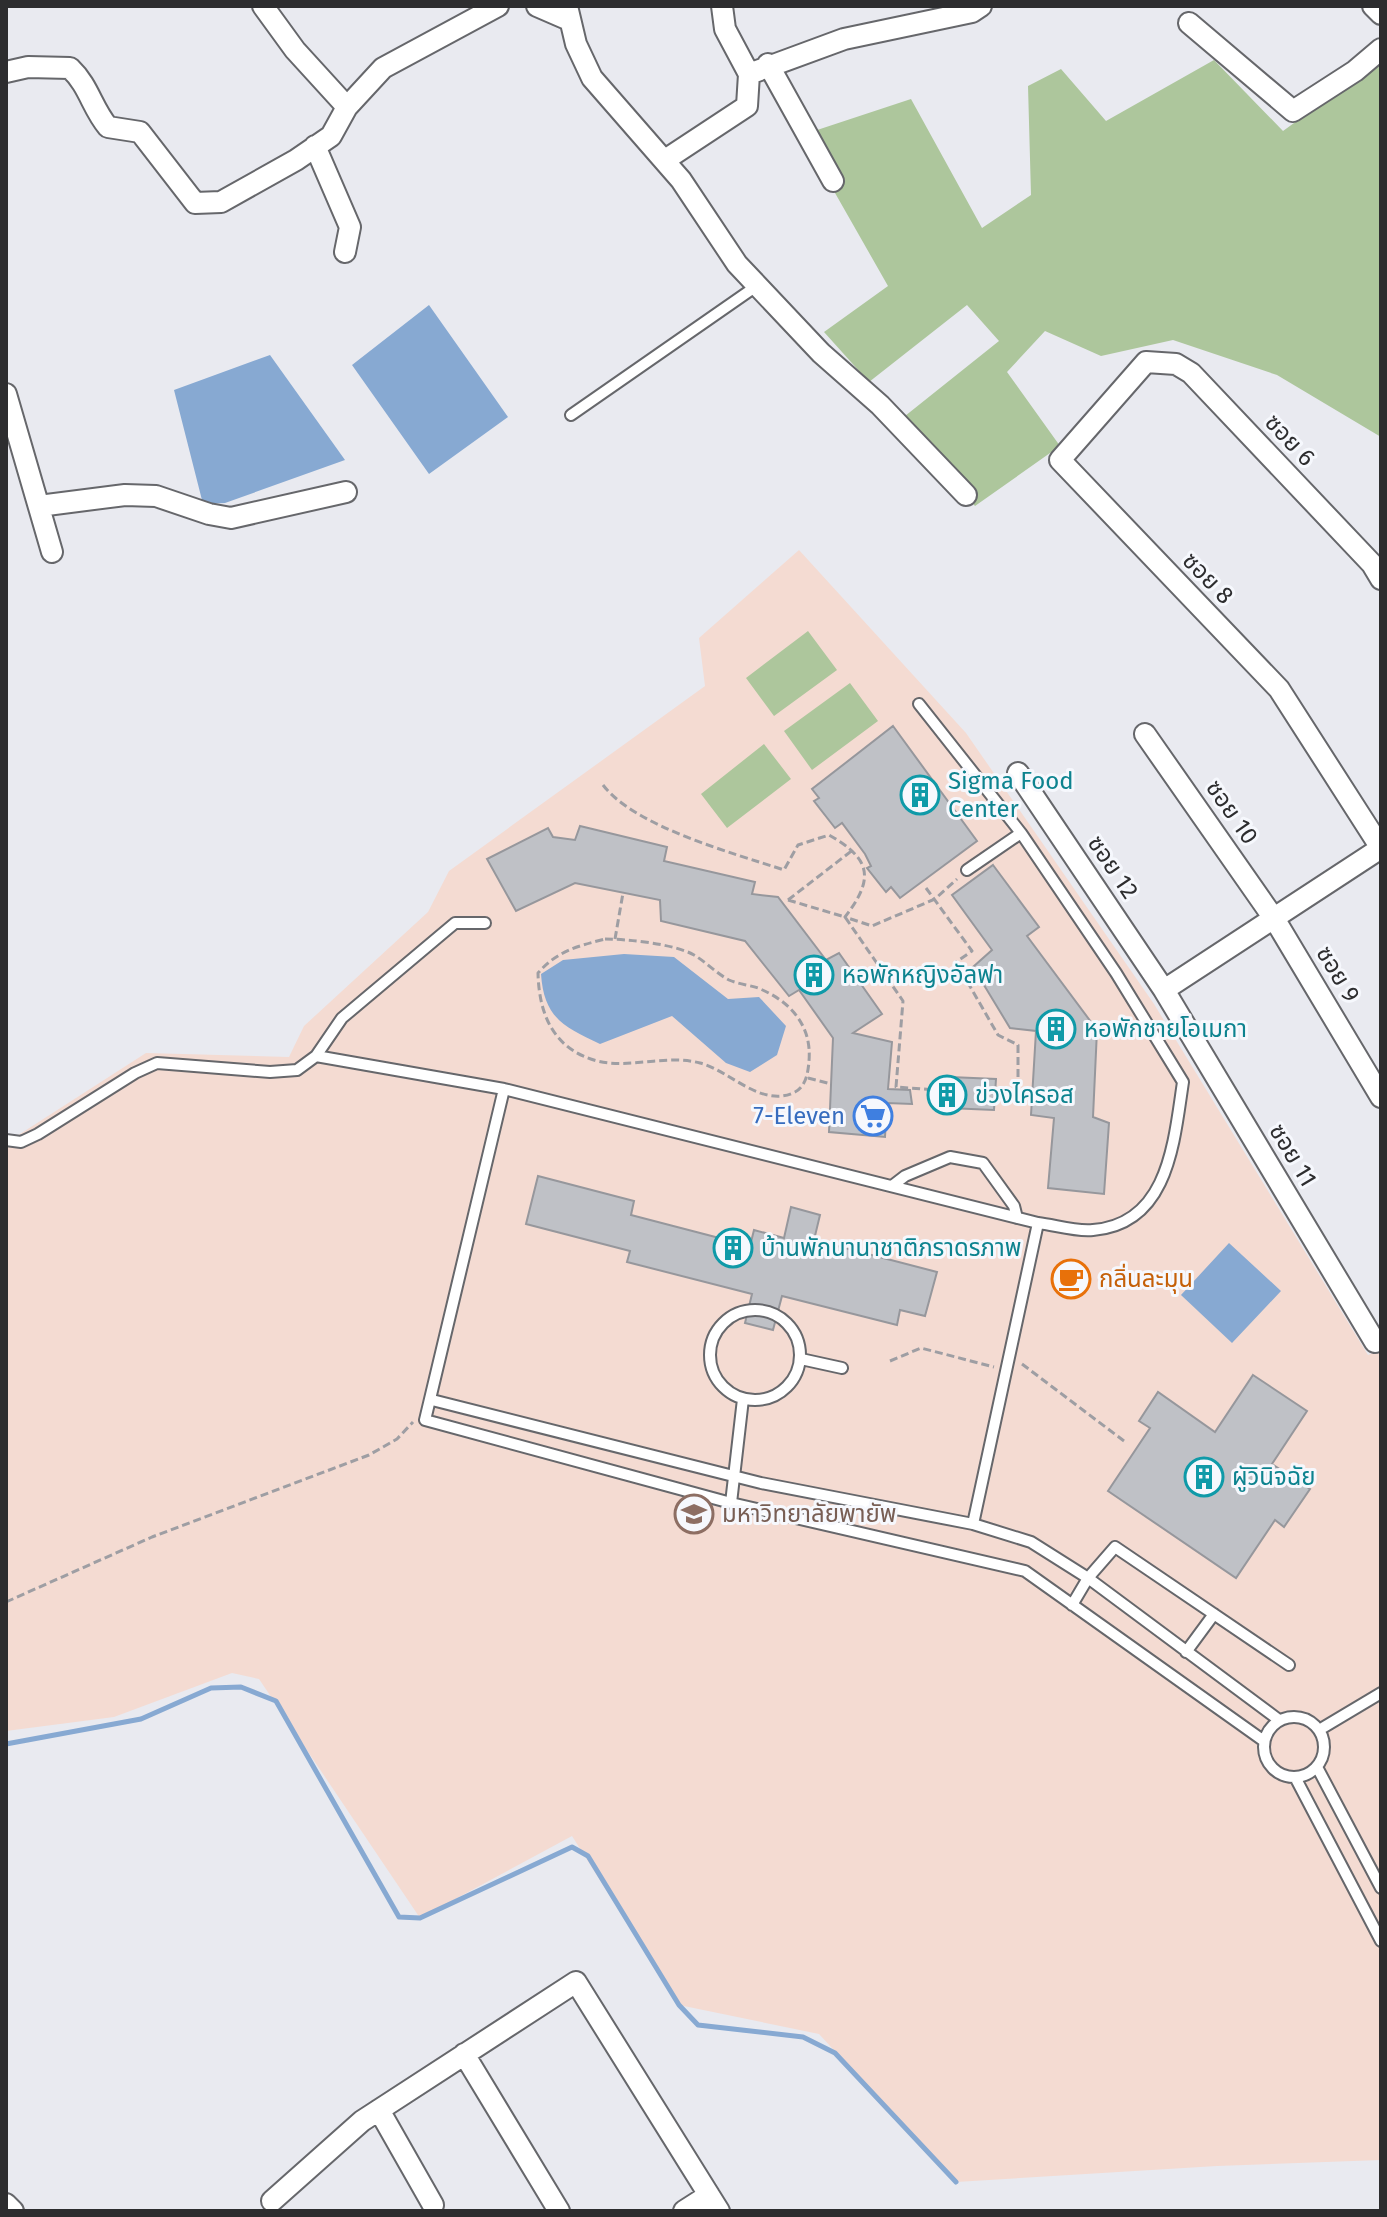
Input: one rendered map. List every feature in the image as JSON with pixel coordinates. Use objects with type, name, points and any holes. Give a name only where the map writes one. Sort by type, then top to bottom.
[{"type":"street","points":[[263,6],[295,50],[347,107]]},
{"type":"street","points":[[6,72],[28,67],[70,68],[88,88],[98,113],[108,127],[140,132],[195,203],[221,202],[331,136],[347,107],[383,68],[498,6]]},
{"type":"street","points":[[537,6],[567,13],[592,78],[665,160],[705,212],[737,264],[966,495]]},
{"type":"street","points":[[665,160],[747,106],[749,74],[725,29],[722,6]]},
{"type":"street","points":[[749,74],[768,64],[844,39],[972,12],[981,6]]},
{"type":"street","points":[[1373,6],[1381,14]]},
{"type":"street","points":[[1189,23],[1293,111],[1355,71],[1381,49]]},
{"type":"street","points":[[768,64],[833,181]]},
{"type":"street","points":[[315,146],[350,227],[345,252]]},
{"type":"street","name":"ซอย 6","points":[[1146,362],[1176,364],[1191,373],[1372,564],[1381,579]]},
{"type":"street","name":"ซอย 8","points":[[1146,362],[1060,460],[1279,689],[1381,848]]},
{"type":"street","points":[[6,394],[52,552]]},
{"type":"street","points":[[39,506],[125,495],[156,496],[231,518],[346,492]]},
{"type":"street","name":"ซอย 10","points":[[1145,734],[1275,920]]},
{"type":"street","name":"ซอย 12","points":[[1018,773],[1164,990]]},
{"type":"street","points":[[1164,990],[1381,848]]},
{"type":"street","name":"ซอย 9","points":[[1275,920],[1381,1097]]},
{"type":"street","name":"ซอย 11","points":[[1164,990],[1375,1342],[1381,1339]]},
{"type":"street","points":[[272,2201],[379,2110],[576,1982],[714,2203],[684,2211]]},
{"type":"street","points":[[464,2054],[559,2211]]},
{"type":"street","points":[[379,2110],[433,2205]]},
{"type":"street","points":[[6,2204],[13,2211]]},
{"type":"lane","points":[[571,415],[758,285]]},
{"type":"lane","points":[[316,1056],[504,1089],[1038,1223],[1092,1230],[1128,1221],[1158,1191],[1171,1157],[1183,1082],[1116,973],[1021,833],[919,704]]},
{"type":"lane","points":[[967,870],[1021,833]]},
{"type":"lane","points":[[6,1140],[21,1142],[38,1134],[135,1073],[157,1063],[270,1072],[297,1070],[316,1056],[342,1018],[455,923],[485,923]]},
{"type":"lane","points":[[504,1089],[425,1420],[731,1503],[1025,1571],[1264,1741]]},
{"type":"lane","points":[[892,1186],[905,1176],[950,1157],[983,1163],[1014,1206],[1017,1218]]},
{"type":"lane","points":[[973,1524],[1038,1223]]},
{"type":"lane","points":[[751,1309],[781,1317],[796,1335],[801,1359],[798,1372],[781,1393],[756,1401],[743,1399],[728,1392],[711,1367],[714,1335],[736,1313],[751,1309]]},
{"type":"lane","points":[[801,1359],[842,1368]]},
{"type":"lane","points":[[731,1503],[743,1399]]},
{"type":"lane","points":[[432,1400],[736,1476],[973,1524],[1031,1542],[1088,1578],[1279,1720],[1305,1718],[1319,1730],[1324,1749],[1317,1767],[1295,1777],[1279,1774],[1270,1766],[1264,1754],[1264,1741],[1267,1732],[1279,1720]]},
{"type":"lane","points":[[1072,1605],[1088,1578],[1115,1547],[1289,1665]]},
{"type":"lane","points":[[1186,1652],[1214,1614]]},
{"type":"lane","points":[[1319,1730],[1381,1693]]},
{"type":"lane","points":[[1317,1767],[1381,1888]]},
{"type":"lane","points":[[1295,1777],[1381,1941]]},
{"type":"path","points":[[603,785],[616,802],[683,834],[784,870],[798,845],[829,835],[854,849],[866,874],[862,896],[845,917]]},
{"type":"path","points":[[854,849],[788,900],[872,926],[935,899],[967,870]]},
{"type":"path","points":[[926,888],[972,951],[956,962],[998,1035],[1018,1045],[1018,1087],[1008,1094],[995,1096]]},
{"type":"path","points":[[615,939],[623,893]]},
{"type":"path","points":[[845,917],[903,1001],[896,1087],[950,1091]]},
{"type":"path","points":[[615,939],[692,954],[729,980],[759,989],[791,1007],[803,1023],[810,1050],[808,1078],[796,1092],[778,1096],[751,1090],[709,1065],[679,1058],[598,1061],[568,1047],[550,1029],[539,1003],[538,973],[550,959],[574,947],[615,939]]},
{"type":"path","points":[[808,1078],[831,1084]]},
{"type":"path","points":[[890,1361],[921,1348],[1007,1366],[1023,1364],[1124,1441]]},
{"type":"path","points":[[6,1602],[152,1537],[369,1455],[397,1439],[410,1423],[425,1420]]},
{"type":"shaded area","name":"มหาวิทยาลัยพายัพ","points":[[799,550],[966,733],[1154,1004],[1368,1355],[1381,1349],[1381,2160],[1217,2166],[956,2182],[819,2034],[679,2005],[572,1836],[420,1918],[259,1679],[232,1673],[114,1717],[6,1731],[6,1143],[146,1053],[289,1057],[304,1026],[428,912],[449,871],[705,686],[699,638]]},
{"type":"green space","points":[[1214,60],[1283,131],[1381,60],[1381,437],[1277,375],[1173,340],[1101,356],[1045,331],[1007,372],[1060,446],[975,506],[900,420],[999,341],[967,305],[869,382],[824,332],[888,286],[802,135],[911,99],[982,228],[1031,195],[1028,86],[1061,69],[1106,121]]},
{"type":"green space","points":[[808,631],[837,670],[774,716],[746,678]]},
{"type":"green space","points":[[850,683],[878,721],[812,770],[784,731]]},
{"type":"green space","points":[[764,744],[791,779],[727,828],[701,794]]},
{"type":"water","points":[[429,305],[508,417],[429,474],[352,365]]},
{"type":"water","points":[[270,355],[345,460],[225,503],[203,504],[174,390]]},
{"type":"water","points":[[624,954],[674,957],[728,999],[759,997],[786,1026],[777,1055],[750,1072],[726,1063],[672,1016],[600,1044],[558,1019],[546,1001],[541,974],[563,960]]},
{"type":"water","points":[[1229,1243],[1281,1291],[1232,1343],[1181,1295]]},
{"type":"building","points":[[893,726],[977,841],[900,898],[891,887],[886,892],[867,868],[871,866],[865,854],[842,823],[835,828],[814,801],[819,798],[812,789]]},
{"type":"building","name":"หอพักหญิงอัลฟา","points":[[580,826],[667,847],[664,861],[755,882],[752,894],[778,897],[826,960],[839,953],[882,1014],[853,1033],[892,1042],[888,1089],[910,1090],[912,1104],[887,1103],[885,1137],[829,1132],[833,1038],[799,990],[789,996],[745,941],[661,921],[660,900],[575,883],[516,911],[487,859],[548,828],[553,837],[575,840]]},
{"type":"building","name":"หอพักชายโอเมกา","points":[[993,865],[1039,927],[1027,936],[1097,1030],[1093,1117],[1109,1123],[1104,1194],[1048,1188],[1054,1118],[1031,1115],[1036,1031],[1010,1028],[973,967],[992,950],[952,895]]},
{"type":"building","name":"ข่วงไครอส","points":[[950,1077],[996,1079],[994,1110],[948,1108]]},
{"type":"building","name":"บ้านพักนานาชาติภราดรภาพ","points":[[538,1176],[634,1201],[631,1215],[750,1246],[754,1230],[784,1238],[791,1207],[820,1215],[814,1240],[937,1272],[925,1316],[900,1310],[897,1325],[782,1296],[773,1330],[745,1323],[752,1294],[627,1262],[630,1251],[526,1224]]},
{"type":"building","name":"ผัูวินิจฉัย","points":[[1253,1375],[1307,1411],[1272,1464],[1310,1489],[1284,1527],[1275,1520],[1236,1578],[1108,1491],[1150,1428],[1139,1421],[1158,1392],[1215,1432]]},
{"type":"waterway","points":[[6,1744],[141,1719],[211,1688],[241,1687],[276,1701],[399,1917],[420,1918],[572,1847],[588,1856],[679,2005],[698,2025],[803,2037],[835,2053],[956,2182]]},
{"type":"place","name":"Sigma Food Center","points":[[920,795]]},
{"type":"place","name":"หอพักหญิงอัลฟา","points":[[814,975]]},
{"type":"place","name":"หอพักชายโอเมกา","points":[[1056,1029]]},
{"type":"place","name":"ข่วงไครอส","points":[[947,1095]]},
{"type":"place","name":"7-Eleven","points":[[873,1116]]},
{"type":"place","name":"บ้านพักนานาชาติภราดรภาพ","points":[[733,1248]]},
{"type":"place","name":"กลิ่นละมุน","points":[[1071,1279]]},
{"type":"place","name":"ผัูวินิจฉัย","points":[[1204,1477]]},
{"type":"place","name":"มหาวิทยาลัยพายัพ","points":[[694,1514]]}]
